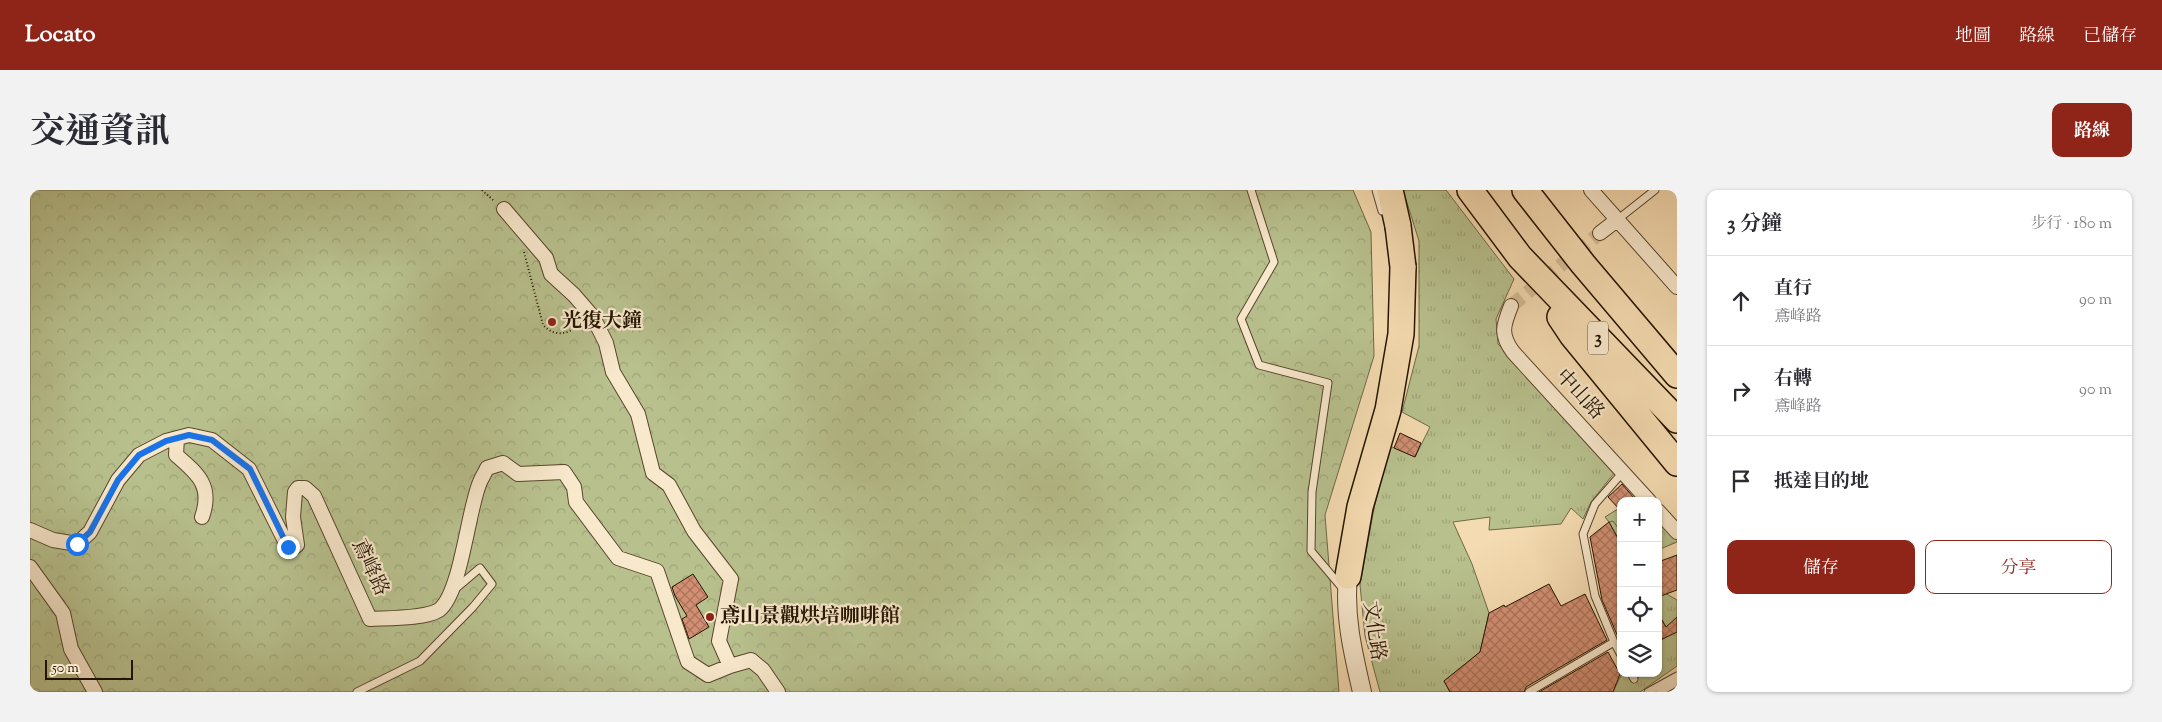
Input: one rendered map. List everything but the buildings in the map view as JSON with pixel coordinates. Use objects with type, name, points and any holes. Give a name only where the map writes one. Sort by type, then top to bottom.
[{"type":"highway","points":[[1347,586],[1360,507],[1390,401],[1401,334],[1405,259],[1391,221],[1390,190]]},
{"type":"highway","name":"3","points":[[1470,190],[1520,257],[1677,420]]},
{"type":"highway","name":"3","points":[[1525,190],[1583,264],[1677,375]]},
{"type":"highway","points":[[1520,257],[1572,335],[1677,463]]},
{"type":"highway","points":[[1583,264],[1660,340],[1677,354]]},
{"type":"street","points":[[1591,190],[1674,279]]},
{"type":"street","points":[[504,209],[546,258],[551,274],[578,299],[593,317],[606,343],[613,372],[638,414],[653,473],[669,485],[694,531],[731,579],[719,641],[730,666]]},
{"type":"street","points":[[1600,233],[1617,220]]},
{"type":"street","name":"中山路","points":[[1510,306],[1503,327],[1505,340],[1532,374],[1645,497]]},
{"type":"street","name":"鳶峰路","points":[[30,530],[53,540],[77,544],[90,532],[118,480],[139,455],[166,441],[189,435],[212,440],[250,469],[288,547],[293,548],[297,545],[293,517],[295,492],[298,488],[305,488],[314,496],[370,619],[412,618],[439,610],[450,594],[457,576],[479,483],[487,468],[503,463],[518,474],[564,472],[574,487],[576,502],[596,532],[618,558],[657,571],[688,662],[708,675],[751,660],[763,670],[778,692]]},
{"type":"street","points":[[177,438],[176,455],[194,470],[204,484],[207,504],[202,517]]},
{"type":"street","points":[[1662,515],[1677,532]]},
{"type":"street","points":[[30,568],[62,612],[71,649],[95,692]]},
{"type":"street","name":"文化路","points":[[1347,586],[1351,644],[1362,692]]},
{"type":"lane","points":[[1250,190],[1274,262],[1241,319],[1258,365],[1328,383],[1312,492],[1311,551],[1347,586]]},
{"type":"lane","points":[[1376,190],[1391,221]]},
{"type":"lane","points":[[1617,220],[1655,190]]},
{"type":"lane","points":[[1405,259],[1410,292],[1409,336]]},
{"type":"lane","points":[[1351,507],[1379,413],[1385,376]]},
{"type":"lane","points":[[1379,470],[1398,405]]},
{"type":"lane","points":[[1617,648],[1595,596],[1583,534],[1595,504],[1622,472]]},
{"type":"lane","points":[[1347,586],[1354,572],[1365,528]]},
{"type":"lane","points":[[1344,549],[1343,571],[1347,586]]},
{"type":"lane","points":[[358,692],[420,661],[473,607],[492,584],[480,568],[450,594]]},
{"type":"lane","points":[[1529,692],[1614,642]]},
{"type":"lane","points":[[1648,692],[1677,676]]},
{"type":"lane","points":[[1660,692],[1677,682]]},
{"type":"path","points":[[482,190],[504,209]]},
{"type":"path","points":[[521,229],[530,277],[543,325],[550,332],[562,333],[574,330],[580,322],[578,299]]},
{"type":"green space","points":[[30,190],[1353,190],[1371,232],[1374,356],[1325,515],[1339,692],[30,692]]},
{"type":"green space","points":[[1403,190],[1446,190],[1514,279],[1496,319],[1498,344],[1615,472],[1591,502],[1583,519],[1571,508],[1561,524],[1489,530],[1490,517],[1453,522],[1472,564],[1489,613],[1480,652],[1444,681],[1450,692],[1380,692],[1365,636],[1360,585],[1374,508],[1390,446],[1415,457],[1430,427],[1402,412],[1419,346],[1419,241]]},
{"type":"green space","points":[[1617,510],[1617,526],[1613,521],[1609,522],[1605,517]]},
{"type":"green space","points":[[1613,520],[1617,526],[1617,537],[1609,522]]},
{"type":"green space","points":[[1662,523],[1677,540],[1677,542],[1662,548]]},
{"type":"green space","points":[[1662,591],[1677,600],[1677,666],[1662,677],[1662,640],[1670,635],[1662,620]]},
{"type":"green space","points":[[1620,677],[1633,677],[1634,679],[1639,677],[1661,677],[1640,692],[1613,692]]},
{"type":"tunnel","points":[[1511,306],[1600,233]]},
{"type":"place","name":"光復大鐘","points":[[552,322]]},
{"type":"place","name":"鳶山景觀烘培咖啡館","points":[[710,617]]},
{"type":"route","points":[[77,544],[90,532],[118,480],[139,455],[166,441],[189,435],[212,440],[250,469],[288,547]]}]
